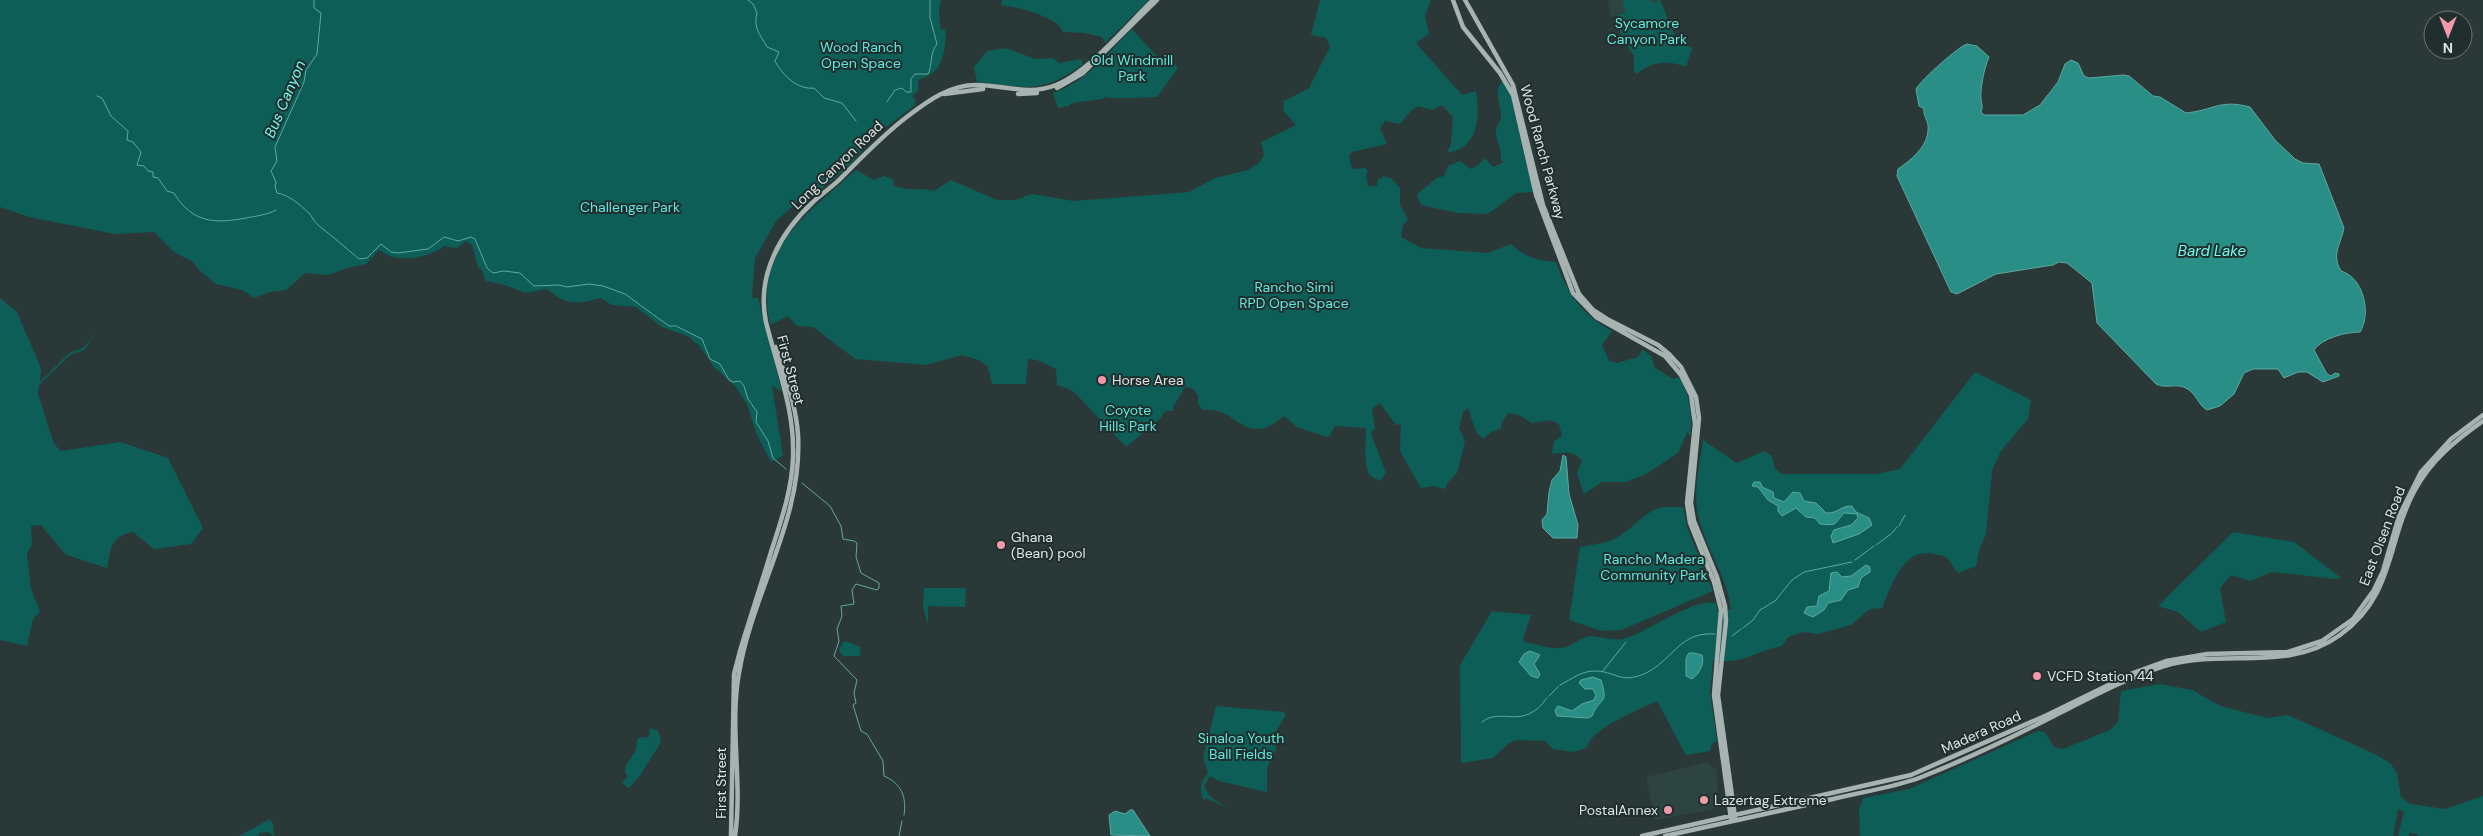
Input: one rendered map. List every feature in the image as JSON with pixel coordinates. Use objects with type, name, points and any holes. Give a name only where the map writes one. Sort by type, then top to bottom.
[{"type":"main road","name":"Long Canyon Road","points":[[769,330],[764,307],[766,277],[777,248],[794,223],[812,203],[856,165],[888,131],[926,103],[956,88],[971,86],[1023,91],[1043,89],[1059,84],[1083,69],[1153,0]]},
{"type":"main road","name":"Long Canyon Road","points":[[942,94],[978,88],[1031,94],[1059,88],[1083,72],[1158,0]]},
{"type":"main road","name":"Wood Ranch Parkway","points":[[1453,0],[1463,27],[1500,73],[1513,95],[1536,195],[1573,293],[1596,318],[1665,356],[1682,375],[1691,394],[1695,424],[1687,503],[1690,523],[1714,582],[1720,610],[1721,625],[1714,675],[1714,695],[1733,819]]},
{"type":"main road","name":"Wood Ranch Parkway","points":[[1465,0],[1516,92],[1543,205],[1576,289],[1593,310],[1658,345],[1669,354],[1681,367],[1696,397],[1699,418],[1691,503],[1694,521],[1717,577],[1725,606],[1718,695],[1733,819]]},
{"type":"main road","name":"First Street","points":[[731,836],[734,674],[785,509],[793,470],[794,438],[790,406],[769,330]]},
{"type":"main road","name":"First Street","points":[[735,836],[738,674],[789,509],[798,463],[798,436],[794,406],[769,330]]},
{"type":"main road","name":"East Olsen Road","points":[[2324,642],[2353,619],[2374,590],[2404,505],[2421,472],[2451,439],[2483,416]]},
{"type":"main road","name":"East Olsen Road","points":[[2324,642],[2356,622],[2378,592],[2387,572],[2404,516],[2420,482],[2445,450],[2483,421]]},
{"type":"main road","name":"Madera Road","points":[[1665,836],[1917,773],[2150,666],[2207,654],[2288,652],[2324,642]]},
{"type":"main road","name":"Madera Road","points":[[1642,836],[1733,819]]},
{"type":"shaded area","points":[[1608,0],[1660,0],[1611,17]]},
{"type":"shaded area","points":[[1707,762],[1717,770],[1718,805],[1714,809],[1655,820],[1646,777]]},
{"type":"green space","points":[[0,0],[941,0],[939,11],[941,30],[945,29],[946,34],[943,57],[937,69],[918,80],[918,91],[912,96],[915,99],[915,105],[873,137],[870,137],[866,141],[867,146],[847,168],[816,194],[813,189],[776,221],[755,258],[752,298],[758,298],[782,392],[772,385],[783,456],[771,462],[756,433],[747,404],[735,386],[714,367],[699,345],[690,337],[662,327],[636,307],[612,305],[600,298],[584,302],[571,302],[560,298],[547,289],[525,293],[505,285],[486,281],[481,269],[478,267],[472,245],[466,241],[457,248],[444,246],[433,253],[413,258],[393,257],[379,250],[366,264],[347,268],[329,275],[305,273],[286,290],[270,292],[254,298],[242,290],[216,284],[199,270],[193,262],[174,252],[154,232],[115,234],[29,217],[0,207]]},
{"type":"green space","points":[[1002,0],[1149,0],[1105,43],[1102,37],[1084,33],[1063,32],[1060,26],[1053,21],[1036,13],[1001,5]]},
{"type":"green space","name":"Rancho Simi RPD Open Space","points":[[1320,0],[1431,0],[1425,16],[1429,34],[1416,43],[1462,95],[1476,91],[1478,111],[1475,130],[1466,145],[1458,150],[1447,153],[1451,144],[1453,117],[1442,105],[1432,110],[1418,106],[1400,124],[1385,121],[1380,128],[1387,144],[1352,152],[1349,155],[1352,169],[1365,168],[1368,171],[1366,175],[1368,186],[1377,186],[1378,180],[1384,176],[1392,179],[1400,188],[1400,205],[1408,220],[1403,225],[1401,237],[1421,248],[1488,253],[1511,244],[1532,258],[1556,262],[1565,284],[1577,302],[1592,318],[1612,331],[1602,345],[1609,361],[1617,363],[1638,357],[1642,349],[1651,356],[1655,368],[1673,379],[1679,377],[1690,405],[1691,420],[1690,436],[1687,432],[1678,453],[1646,474],[1626,482],[1602,482],[1584,494],[1577,473],[1582,461],[1572,453],[1552,454],[1554,441],[1562,436],[1559,424],[1550,420],[1532,423],[1519,415],[1508,413],[1501,424],[1501,429],[1491,432],[1483,439],[1476,432],[1468,408],[1463,412],[1459,428],[1465,442],[1457,473],[1448,482],[1445,489],[1433,486],[1421,488],[1400,451],[1401,424],[1396,425],[1380,403],[1372,409],[1375,430],[1371,434],[1386,473],[1380,481],[1369,475],[1367,469],[1365,452],[1366,428],[1335,426],[1330,436],[1326,437],[1297,427],[1284,416],[1266,428],[1251,428],[1220,412],[1203,410],[1198,404],[1198,395],[1192,388],[1185,387],[1173,407],[1173,411],[1165,411],[1160,419],[1126,447],[1076,394],[1069,389],[1057,385],[1056,369],[1037,360],[1028,359],[1026,384],[992,384],[988,367],[981,361],[962,355],[926,365],[855,359],[813,327],[797,326],[788,316],[770,325],[767,298],[769,275],[777,254],[788,235],[803,218],[856,170],[874,180],[884,176],[893,179],[893,185],[903,188],[934,191],[951,180],[997,200],[1015,200],[1032,194],[1073,201],[1189,192],[1215,178],[1248,170],[1259,163],[1264,155],[1261,142],[1296,125],[1283,110],[1284,101],[1309,88],[1330,47],[1326,38],[1311,35]]},
{"type":"green space","name":"Sycamore Canyon Park","points":[[1622,0],[1651,0],[1652,3],[1660,0],[1671,28],[1678,39],[1692,48],[1686,67],[1673,63],[1660,63],[1648,66],[1637,74],[1634,71],[1634,56],[1621,36],[1617,15],[1625,13]]},
{"type":"green space","name":"Old Windmill Park","points":[[1132,29],[1164,63],[1172,61],[1178,68],[1157,97],[1105,97],[1072,103],[1069,106],[1058,108],[1053,93],[1076,82],[1086,74]]},
{"type":"green space","points":[[1006,48],[1035,59],[1053,58],[1059,63],[1081,59],[1083,64],[1056,81],[1044,85],[1020,87],[977,82],[974,67],[987,51]]},
{"type":"green space","points":[[1503,81],[1511,96],[1533,192],[1516,193],[1488,214],[1458,213],[1421,205],[1417,194],[1437,178],[1444,176],[1448,166],[1460,161],[1470,169],[1477,166],[1485,158],[1493,167],[1504,162],[1501,160],[1496,133],[1496,128],[1501,118],[1498,89]]},
{"type":"green space","points":[[0,298],[17,312],[41,368],[40,382],[69,353],[83,348],[95,334],[84,350],[70,355],[39,385],[38,394],[54,444],[61,451],[120,442],[168,458],[203,528],[191,544],[154,549],[133,532],[125,534],[113,544],[107,568],[66,555],[41,525],[31,526],[32,545],[27,553],[31,589],[40,612],[33,619],[27,646],[0,640]]},
{"type":"green space","points":[[1975,372],[2031,400],[2028,419],[2001,451],[1992,470],[1986,534],[1979,551],[1976,566],[1958,573],[1945,556],[1924,553],[1914,556],[1894,579],[1882,608],[1870,609],[1851,625],[1818,634],[1803,632],[1788,637],[1782,646],[1741,659],[1733,661],[1713,660],[1710,692],[1717,741],[1712,744],[1710,751],[1686,755],[1657,701],[1628,714],[1606,727],[1590,741],[1587,748],[1573,752],[1553,749],[1545,741],[1516,740],[1509,743],[1493,758],[1461,763],[1460,665],[1492,611],[1531,615],[1523,638],[1525,642],[1556,648],[1568,646],[1592,636],[1615,640],[1623,639],[1683,610],[1706,603],[1716,603],[1718,612],[1731,609],[1721,573],[1701,526],[1698,514],[1696,496],[1703,440],[1737,463],[1764,451],[1772,456],[1775,469],[1782,474],[1876,474],[1900,469]]},
{"type":"green space","name":"Rancho Madera Community Park","points":[[1663,507],[1683,507],[1687,527],[1713,591],[1621,630],[1602,631],[1569,620],[1580,547],[1616,538],[1645,515]]},
{"type":"green space","points":[[2233,532],[2294,542],[2341,578],[2335,579],[2272,572],[2250,581],[2231,575],[2220,588],[2226,622],[2201,632],[2178,612],[2158,606]]},
{"type":"green space","points":[[924,588],[966,588],[965,607],[928,606],[928,625],[923,606]]},
{"type":"green space","points":[[846,641],[860,647],[860,656],[843,656],[839,651],[842,643]]},
{"type":"green space","points":[[2160,684],[2192,690],[2220,706],[2267,718],[2288,715],[2377,755],[2391,764],[2397,774],[2401,797],[2410,804],[2445,809],[2483,796],[2483,836],[2418,836],[2418,834],[2409,833],[2409,836],[2398,836],[2404,812],[2398,809],[2393,836],[1860,836],[1859,809],[1863,798],[1909,789],[2038,731],[2045,732],[2054,747],[2063,749],[2110,730],[2118,722],[2121,691]]},
{"type":"green space","name":"Sinaloa Youth Ball Fields","points":[[1216,706],[1284,712],[1286,715],[1275,733],[1276,750],[1267,768],[1267,792],[1219,781],[1210,776],[1204,786],[1210,797],[1228,808],[1206,798],[1204,800],[1201,790],[1203,780],[1208,774],[1203,757]]},
{"type":"green space","points":[[650,728],[658,731],[661,739],[660,744],[639,777],[629,788],[622,783],[628,776],[625,773],[626,765],[635,752],[638,738],[649,737]]},
{"type":"green space","points":[[270,819],[273,824],[274,836],[268,832],[259,833],[259,836],[239,836]]},
{"type":"water","name":"Bard Lake","points":[[1967,44],[1977,46],[1989,57],[1981,90],[1981,112],[1984,115],[2023,115],[2040,105],[2058,82],[2065,64],[2071,60],[2078,63],[2084,76],[2089,78],[2129,76],[2153,96],[2160,97],[2186,113],[2231,104],[2250,107],[2275,140],[2295,159],[2303,163],[2319,164],[2344,228],[2337,254],[2338,265],[2341,271],[2355,280],[2360,288],[2365,306],[2364,324],[2360,332],[2335,336],[2323,342],[2314,350],[2327,374],[2331,376],[2335,373],[2339,374],[2339,376],[2323,382],[2307,372],[2298,372],[2284,378],[2278,369],[2253,369],[2244,373],[2234,394],[2220,406],[2207,410],[2193,393],[2186,388],[2156,384],[2097,323],[2092,283],[2067,263],[2059,262],[2053,265],[1996,274],[1957,294],[1951,292],[1897,176],[1898,169],[1920,150],[1928,132],[1924,109],[1919,106],[1916,89],[1940,64]]},
{"type":"water","points":[[1563,455],[1566,457],[1569,494],[1578,525],[1577,538],[1553,538],[1543,528],[1542,520],[1547,514],[1552,480],[1560,471]]},
{"type":"water","points":[[1754,482],[1760,482],[1762,487],[1773,492],[1774,498],[1784,502],[1793,492],[1800,493],[1804,501],[1816,503],[1826,513],[1852,506],[1856,512],[1869,518],[1872,525],[1859,534],[1833,543],[1831,536],[1834,530],[1851,525],[1858,518],[1857,514],[1844,513],[1835,523],[1830,525],[1820,524],[1815,518],[1806,517],[1796,508],[1782,516],[1778,511],[1778,506],[1768,500],[1758,487],[1752,486]]},
{"type":"water","points":[[1866,565],[1870,567],[1870,572],[1861,578],[1858,587],[1848,590],[1841,600],[1828,603],[1824,610],[1813,617],[1804,613],[1807,607],[1817,606],[1819,596],[1829,591],[1831,573],[1837,572],[1842,577],[1851,576]]},
{"type":"water","points":[[1530,651],[1540,655],[1534,664],[1540,674],[1538,678],[1531,676],[1519,662],[1524,654]]},
{"type":"water","points":[[1689,653],[1702,655],[1703,662],[1699,672],[1692,679],[1686,676],[1686,658]]},
{"type":"water","points":[[1593,677],[1601,680],[1604,698],[1592,716],[1588,718],[1557,716],[1555,710],[1558,706],[1572,711],[1582,704],[1594,700],[1596,695],[1593,689],[1585,689],[1579,683],[1581,680]]},
{"type":"water","points":[[1133,810],[1150,836],[1111,835],[1109,815],[1115,811],[1125,814]]},
{"type":"waterway","name":"Bus Canyon","points":[[314,0],[314,8],[321,13],[317,54],[306,70],[304,82],[275,147],[277,161],[271,171],[276,182],[277,193],[285,195],[298,203],[317,224],[359,259],[367,258],[381,244],[391,252],[398,253],[428,249],[444,237],[458,241],[471,237],[475,239],[487,268],[493,273],[504,271],[520,273],[534,286],[559,285],[567,287],[589,284],[603,286],[625,294],[669,326],[676,326],[702,339],[710,359],[720,364],[729,380],[733,382],[740,381],[744,386],[748,399],[757,412],[756,422],[768,441],[773,458],[786,469]]},
{"type":"waterway","points":[[748,0],[753,4],[757,13],[757,27],[767,47],[779,52],[775,61],[782,72],[791,81],[802,87],[814,88],[824,98],[842,103],[856,121]]},
{"type":"waterway","points":[[887,102],[895,90],[902,88],[906,92],[911,92],[911,79],[915,74],[928,74],[933,52],[937,44],[930,18],[930,0]]},
{"type":"waterway","points":[[97,96],[102,98],[111,116],[128,131],[127,140],[133,142],[141,152],[137,165],[144,166],[148,171],[153,172],[153,177],[158,178],[167,191],[174,193],[181,203],[197,216],[214,221],[224,221],[261,215],[276,210]]},
{"type":"waterway","points":[[802,483],[830,506],[841,526],[843,539],[857,543],[856,557],[861,573],[879,583],[877,590],[856,584],[852,590],[854,604],[841,606],[842,616],[837,629],[839,641],[834,656],[857,680],[854,693],[856,703],[853,705],[861,731],[867,734],[883,761],[884,776],[899,787],[905,802],[904,815]]},
{"type":"waterway","points":[[1899,526],[1905,515]]},
{"type":"waterway","points":[[1892,533],[1897,527]]},
{"type":"waterway","points":[[1876,545],[1891,534]]},
{"type":"waterway","points":[[1855,560],[1874,546]]},
{"type":"waterway","points":[[1743,628],[1753,620],[1760,610],[1775,601],[1792,580],[1804,572],[1852,562]]},
{"type":"waterway","points":[[1732,636],[1741,629]]},
{"type":"waterway","points":[[1560,685],[1590,671],[1629,678],[1636,677],[1654,668],[1684,642],[1693,637],[1703,634],[1715,634]]},
{"type":"waterway","points":[[1602,672],[1626,642]]},
{"type":"waterway","points":[[1549,696],[1558,687]]},
{"type":"waterway","points":[[1482,722],[1497,716],[1513,717],[1529,714],[1547,698]]},
{"type":"waterway","points":[[899,836],[902,821]]},
{"type":"place","name":"Horse Area","points":[[1102,380]]},
{"type":"place","name":"Ghana (Bean) pool","points":[[1001,545]]},
{"type":"place","name":"VCFD Station 44","points":[[2037,676]]},
{"type":"place","name":"Lazertag Extreme","points":[[1704,800]]},
{"type":"place","name":"PostalAnnex","points":[[1668,810]]},
{"type":"park label","name":"Wood Ranch Open Space","points":[[861,56]]},
{"type":"park label","name":"Challenger Park","points":[[630,207]]},
{"type":"park label","name":"Coyote Hills Park","points":[[1128,418]]}]
